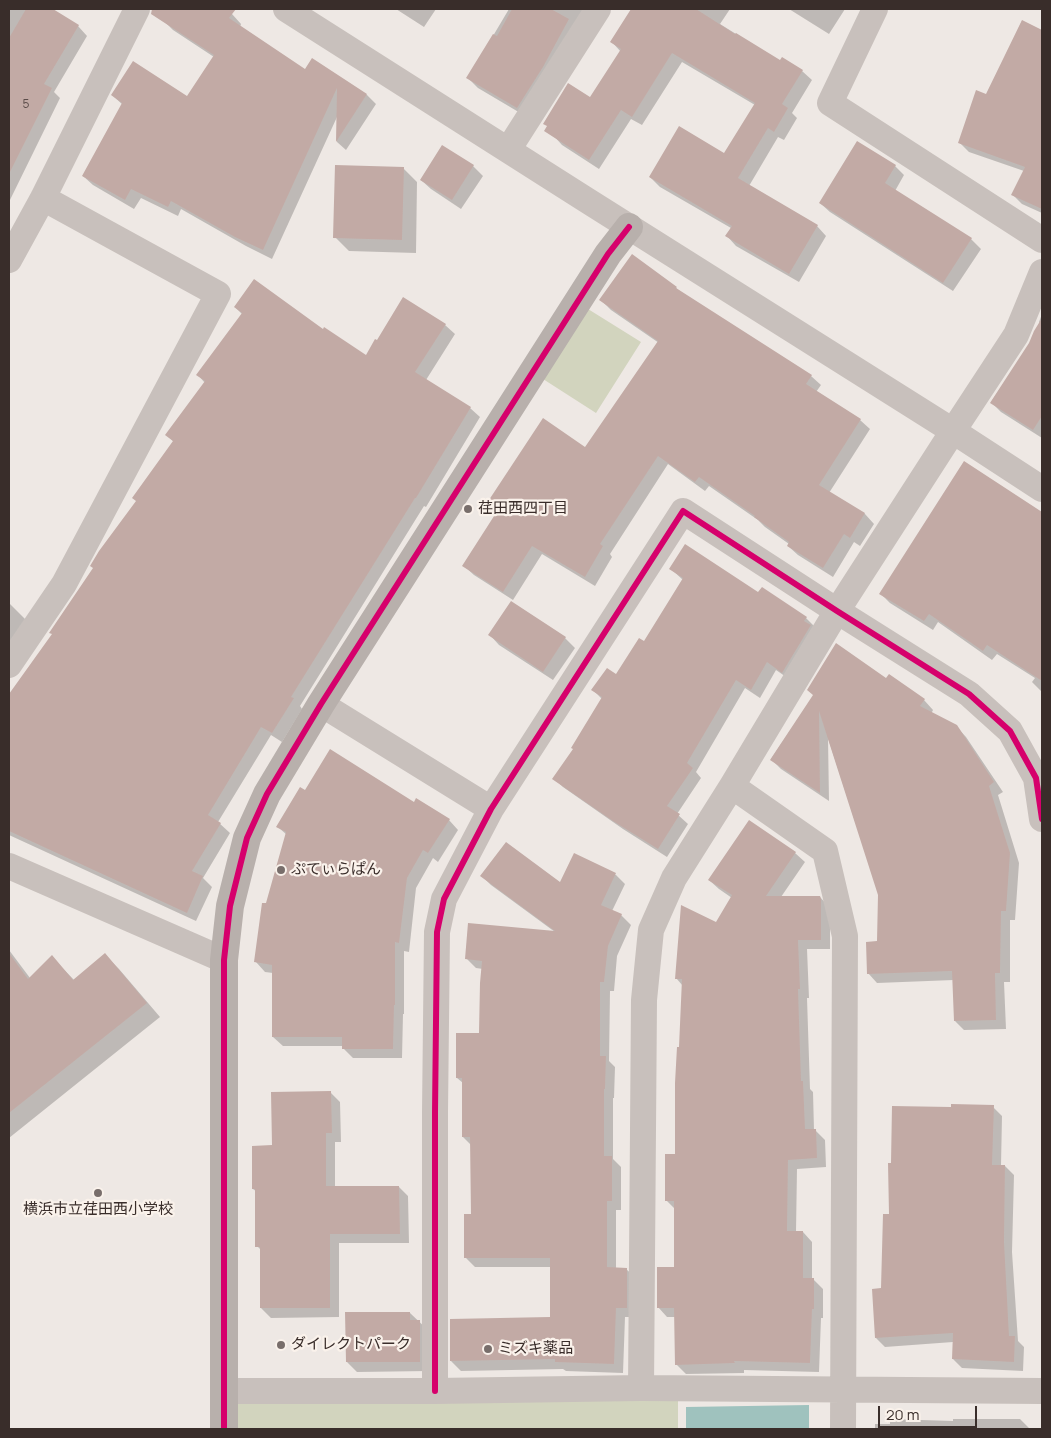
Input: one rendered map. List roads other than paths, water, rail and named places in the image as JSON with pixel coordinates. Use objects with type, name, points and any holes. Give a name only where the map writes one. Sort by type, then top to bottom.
[{"type":"street","points":[[9,260],[43,198],[137,9]]},
{"type":"street","points":[[286,9],[953,430],[1042,489]]},
{"type":"street","points":[[508,150],[598,9]]},
{"type":"street","points":[[875,9],[830,103],[1042,240]]},
{"type":"street","points":[[9,665],[64,584],[218,294],[43,198]]},
{"type":"street","points":[[224,1429],[224,960],[230,906],[247,838],[266,794],[321,704],[608,254],[629,227]]},
{"type":"street","points":[[642,1388],[644,1000],[651,930],[674,878],[732,786],[837,611],[1016,335],[1042,272]]},
{"type":"street","points":[[435,1390],[437,932],[444,899],[491,809],[684,511],[969,694],[1010,731],[1036,778],[1042,819]]},
{"type":"street","points":[[321,704],[491,809]]},
{"type":"street","points":[[732,786],[824,851],[845,936],[843,1429]]},
{"type":"street","points":[[9,866],[224,960]]},
{"type":"street","points":[[225,1391],[642,1388],[1042,1391]]},
{"type":"water","points":[[809,1405],[809,1429],[686,1429],[686,1407]]},
{"type":"place","name":"荏田西四丁目","points":[[468,509]]},
{"type":"place","name":"ぷてぃらぱん","points":[[281,870]]},
{"type":"place","name":"横浜市立荏田西小学校","points":[[98,1193]]},
{"type":"place","name":"ダイレクトパーク","points":[[281,1345]]},
{"type":"place","name":"ミズキ薬品","points":[[488,1349]]}]
